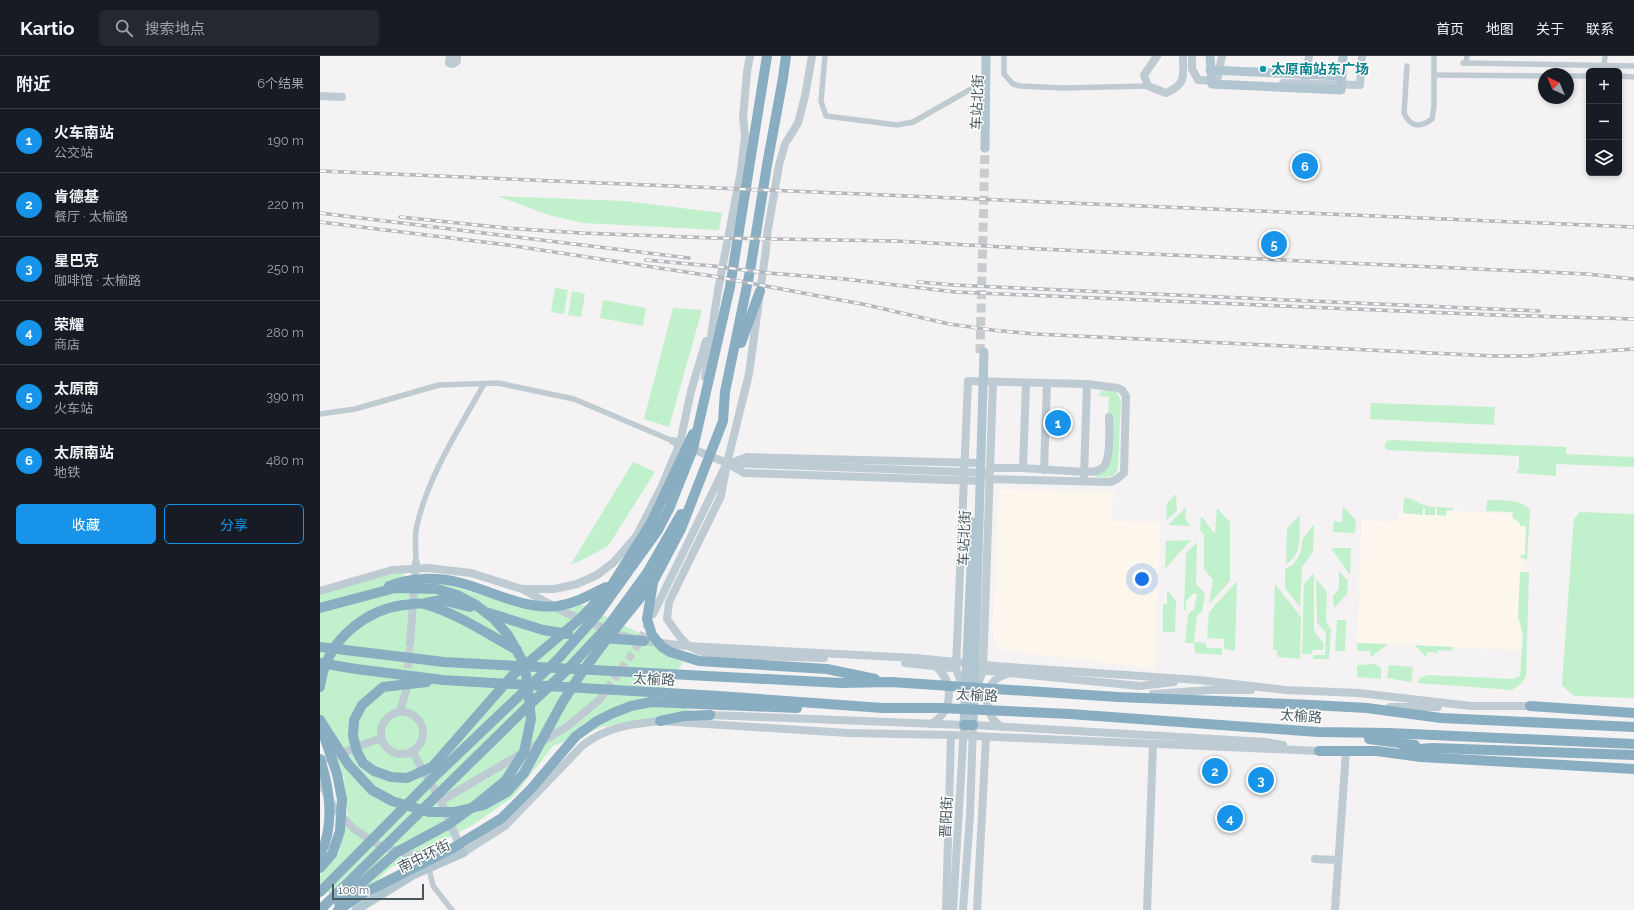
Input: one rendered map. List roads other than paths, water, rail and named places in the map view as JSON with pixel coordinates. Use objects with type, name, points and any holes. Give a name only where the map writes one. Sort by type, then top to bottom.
[{"type":"highway","points":[[320,719],[348,764],[372,790],[392,801],[429,812],[454,812],[484,805],[507,792],[524,773],[562,703],[582,672],[610,634],[653,582],[681,529],[723,421],[725,392],[747,289],[786,56]]},
{"type":"highway","points":[[783,78],[792,56]]},
{"type":"highway","points":[[320,892],[433,778],[558,659],[597,615],[662,523],[669,510],[693,449],[698,421],[730,287],[767,57]]},
{"type":"highway","points":[[320,910],[526,708],[568,669],[609,625],[647,573],[680,516],[706,450],[750,315],[760,291]]},
{"type":"highway","points":[[443,680],[383,687],[362,705],[354,720],[353,736],[357,752],[364,763],[374,771],[391,777],[407,778],[432,767],[512,676],[581,618],[612,585],[651,523],[698,421]]},
{"type":"highway","points":[[362,596],[400,581],[423,579],[460,583],[531,605],[557,606],[576,602],[612,585]]},
{"type":"highway","points":[[653,582],[647,619],[652,635],[662,647],[670,652],[699,661],[827,668],[891,682]]},
{"type":"highway","points":[[320,608],[394,588],[437,589],[456,595],[476,605],[494,619],[508,635],[522,660],[527,679],[531,719],[524,752],[506,780],[473,808],[449,824],[397,852],[332,910]]},
{"type":"highway","points":[[320,687],[324,668],[337,643],[355,625],[390,608],[441,600],[461,604],[543,630],[593,638],[644,641]]},
{"type":"highway","points":[[422,603],[449,613],[522,653],[559,667]]},
{"type":"highway","name":"太榆路","points":[[320,647],[444,662],[559,667],[841,684],[891,682],[1118,697],[1367,708],[1440,718],[1634,727]]},
{"type":"highway","name":"太榆路","points":[[320,663],[443,680],[704,695],[883,708],[940,708],[1070,714],[1318,732],[1390,733],[1634,744]]},
{"type":"highway","points":[[338,910],[366,892],[452,848],[502,818],[531,789],[576,736],[613,713],[631,706],[651,702],[787,708],[883,708]]},
{"type":"highway","points":[[1530,706],[1634,713]]},
{"type":"highway","points":[[660,721],[684,716],[710,715]]},
{"type":"highway","points":[[320,719],[337,774],[342,799],[340,832],[332,854],[320,868]]},
{"type":"highway","points":[[1318,732],[1433,748]]},
{"type":"highway","points":[[1320,751],[1376,751],[1433,748],[1634,755]]},
{"type":"highway","points":[[1376,751],[1421,757],[1634,769]]},
{"type":"highway","points":[[320,760],[329,794],[328,825],[325,846],[320,855]]},
{"type":"main road","points":[[450,56],[449,63],[453,64],[457,61],[457,56]]},
{"type":"main road","points":[[698,421],[714,315],[741,171],[744,136],[744,109],[750,56]]},
{"type":"main road","points":[[767,235],[779,165],[785,144],[798,123],[805,96],[812,56]]},
{"type":"main road","name":"车站北街","points":[[986,56],[987,148],[992,56]]},
{"type":"main road","points":[[1157,56],[1144,75],[1148,86],[1166,92],[1177,88],[1183,78],[1183,56]]},
{"type":"main road","points":[[1192,56],[1192,69],[1198,80],[1360,85],[1362,56]]},
{"type":"main road","points":[[1210,56],[1212,84],[1342,90],[1343,56]]},
{"type":"main road","points":[[1218,81],[1222,56]]},
{"type":"main road","points":[[1304,84],[1310,56]]},
{"type":"main road","points":[[1210,70],[1342,76]]},
{"type":"main road","points":[[320,96],[342,97]]},
{"type":"main road","points":[[766,249],[749,374],[727,464],[721,496],[669,602],[667,620],[687,646],[698,652],[713,656],[866,659],[1140,686],[1199,680]]},
{"type":"main road","points":[[522,589],[554,589],[576,584],[597,575],[614,562],[636,535],[661,488],[677,442],[714,315]]},
{"type":"main road","name":"车站北街","points":[[968,725],[969,696],[975,670],[977,495],[987,475],[978,463],[982,353]]},
{"type":"main road","points":[[727,464],[745,466],[787,466],[964,473],[1084,482],[1110,482],[1117,479],[1124,473],[1126,396],[1122,390],[1118,388],[1087,384],[968,381],[964,473],[956,668],[969,696]]},
{"type":"main road","points":[[969,696],[975,670],[987,475],[996,382]]},
{"type":"main road","points":[[1023,468],[1026,383]]},
{"type":"main road","points":[[1044,470],[1048,383]]},
{"type":"main road","points":[[1084,482],[1087,384]]},
{"type":"main road","points":[[677,442],[744,473],[987,475],[1023,468],[1094,472],[1102,469],[1106,464],[1108,457],[1109,417]]},
{"type":"main road","points":[[653,614],[727,464],[747,457],[978,463]]},
{"type":"main road","points":[[410,644],[416,565]]},
{"type":"main road","points":[[320,591],[392,570],[416,565],[471,574],[522,589],[566,613],[623,636],[644,641],[687,646],[916,658],[995,666],[1199,680],[1286,690]]},
{"type":"main road","points":[[931,724],[938,720],[944,712],[948,703],[950,692],[944,673],[936,666]]},
{"type":"main road","points":[[1002,727],[996,724],[989,714],[987,695],[992,684],[998,678],[1008,674]]},
{"type":"main road","points":[[1118,697],[1209,690],[1286,690],[1359,693],[1471,706]]},
{"type":"main road","points":[[400,712],[406,691]]},
{"type":"main road","points":[[441,801],[568,726],[600,699]]},
{"type":"main road","points":[[1367,708],[1530,706]]},
{"type":"main road","points":[[400,712],[413,716],[418,720],[422,727],[423,734],[418,747],[406,754],[393,753],[388,749],[381,738],[383,724],[387,718],[400,712]]},
{"type":"main road","points":[[710,715],[968,725],[1266,742],[1320,751]]},
{"type":"main road","points":[[320,782],[335,809],[354,829],[380,846],[412,855],[463,853],[505,826],[583,745],[595,736],[630,724],[660,721],[848,733],[951,735],[1320,751]]},
{"type":"main road","name":"晋阳街","points":[[953,910],[968,725]]},
{"type":"main road","name":"晋阳街","points":[[963,910],[970,816],[968,725]]},
{"type":"main road","points":[[946,910],[951,735]]},
{"type":"main road","points":[[977,910],[986,737]]},
{"type":"main road","points":[[320,760],[381,738]]},
{"type":"main road","points":[[1147,910],[1153,744]]},
{"type":"main road","points":[[412,751],[441,801],[463,853]]},
{"type":"main road","points":[[1335,910],[1346,751]]},
{"type":"main road","name":"南中环街","points":[[356,910],[413,875],[463,853]]},
{"type":"main road","points":[[1316,859],[1338,860]]},
{"type":"street","points":[[825,56],[821,101],[826,116],[897,125],[913,122],[971,89]]},
{"type":"street","points":[[1004,56],[1004,74],[1013,84],[1020,86],[1063,88],[1148,86]]},
{"type":"street","points":[[1407,66],[1404,113],[1407,120],[1412,124],[1424,125],[1432,119],[1434,106],[1434,56]]},
{"type":"street","points":[[1467,56],[1465,63],[1634,66]]},
{"type":"street","points":[[1604,65],[1605,56]]},
{"type":"street","points":[[1434,74],[1538,76]]},
{"type":"street","points":[[1574,76],[1586,76]]},
{"type":"street","points":[[1622,76],[1634,77]]},
{"type":"street","points":[[416,565],[417,527],[427,496],[440,463],[484,384]]},
{"type":"street","points":[[320,414],[354,409],[439,385],[498,384],[574,399],[677,442]]},
{"type":"street","points":[[429,868],[433,886],[452,910]]},
{"type":"tunnel","points":[[980,353],[985,148]]},
{"type":"tunnel","points":[[766,249],[767,235]]},
{"type":"tunnel","points":[[600,699],[638,645],[650,620]]},
{"type":"tunnel","points":[[407,680],[410,644]]},
{"type":"railway","points":[[320,171],[1634,227]]},
{"type":"railway","points":[[320,213],[689,258]]},
{"type":"railway","points":[[400,217],[506,228],[581,233],[714,238],[896,241],[1587,274],[1634,279]]},
{"type":"railway","points":[[320,222],[508,245],[712,276],[867,305],[949,324],[992,330],[1035,334],[1494,356],[1527,356],[1634,349]]},
{"type":"railway","points":[[646,260],[768,273],[845,279],[955,292],[1495,315],[1634,319]]},
{"type":"railway","points":[[918,282],[954,285],[1539,311]]},
{"type":"place","name":"太原南站东广场","points":[[1263,69]]},
{"type":"place","name":"太原南站","points":[[1305,166]]},
{"type":"place","name":"太原南","points":[[1274,244]]},
{"type":"place","name":"火车南站","points":[[1058,423]]},
{"type":"place","name":"肯德基","points":[[1215,771]]},
{"type":"place","name":"星巴克","points":[[1261,780]]},
{"type":"place","name":"荣耀","points":[[1230,818]]}]
